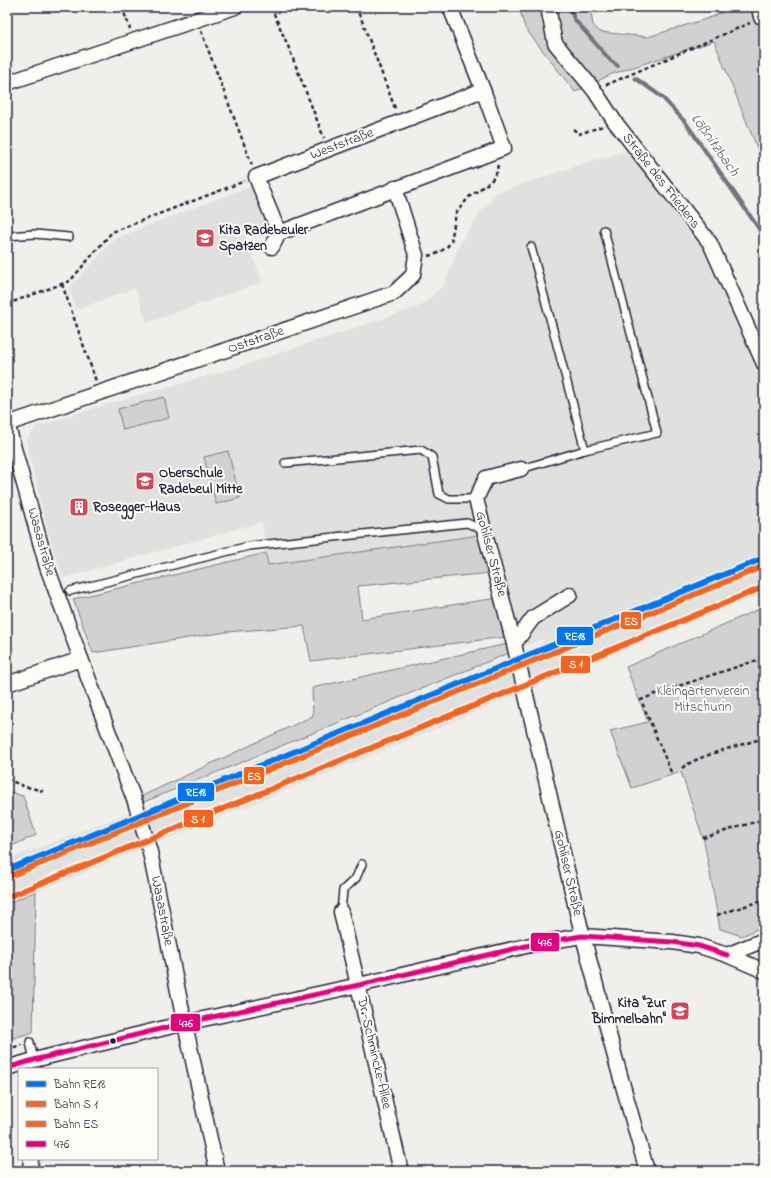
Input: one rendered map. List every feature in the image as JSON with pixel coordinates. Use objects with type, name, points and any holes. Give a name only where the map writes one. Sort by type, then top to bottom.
[{"type":"street","points":[[7,83],[235,7]]},
{"type":"street","points":[[272,247],[279,233],[504,148],[450,7]]},
{"type":"street","name":"Straße des Friedens","points":[[548,7],[555,42],[594,90],[615,122],[710,243],[764,364]]},
{"type":"street","name":"Weststraße","points":[[256,178],[483,90]]},
{"type":"street","points":[[256,178],[279,233]]},
{"type":"street","name":"Oststraße","points":[[7,424],[394,293],[413,275],[416,255],[395,188]]},
{"type":"street","name":"Wasastraße","points":[[7,424],[47,567],[135,802],[150,852],[217,1171]]},
{"type":"street","name":"Gohliser Straße","points":[[521,469],[486,478],[476,499],[514,644],[582,936],[647,1171]]},
{"type":"street","points":[[514,644],[533,618],[570,594]]},
{"type":"street","points":[[7,684],[81,659]]},
{"type":"street","name":"Dr.-Schmincke-Allee","points":[[341,912],[401,1171]]},
{"type":"street","points":[[7,1068],[34,1065],[185,1023],[359,985],[539,943],[582,936],[672,942],[699,946],[727,955],[764,971]]},
{"type":"street","points":[[727,955],[764,940]]},
{"type":"street","points":[[30,1171],[31,1160]]},
{"type":"lane","points":[[755,7],[758,19]]},
{"type":"lane","points":[[521,469],[585,450],[657,433],[604,230]]},
{"type":"lane","points":[[7,236],[35,234],[69,237]]},
{"type":"lane","points":[[531,246],[585,450]]},
{"type":"lane","points":[[285,463],[421,450],[432,457],[439,494],[449,499],[476,499]]},
{"type":"lane","points":[[70,592],[249,546],[467,523],[484,530]]},
{"type":"lane","points":[[341,912],[343,890],[356,878],[362,864]]},
{"type":"lane","points":[[30,1042],[34,1065]]},
{"type":"path","points":[[122,7],[133,41]]},
{"type":"path","points":[[271,7],[288,46],[328,150]]},
{"type":"path","points":[[355,7],[361,18],[400,122]]},
{"type":"path","points":[[594,90],[758,19]]},
{"type":"path","points":[[7,304],[70,281],[112,232],[256,178],[197,20]]},
{"type":"path","points":[[573,128],[579,134],[615,122]]},
{"type":"path","points":[[415,260],[436,254],[446,248],[451,242],[456,213],[469,197],[491,181],[497,172],[499,160],[497,151]]},
{"type":"path","points":[[62,284],[101,393]]},
{"type":"path","points":[[670,772],[641,700],[764,658]]},
{"type":"path","points":[[682,768],[700,759],[764,738]]},
{"type":"path","points":[[7,779],[23,786],[43,791]]},
{"type":"path","points":[[703,838],[764,819]]},
{"type":"path","points":[[717,915],[764,900]]},
{"type":"path","points":[[7,1049],[12,1048]]},
{"type":"shaded area","points":[[628,151],[703,246],[764,387],[764,593],[7,904],[7,860],[124,815],[527,650],[541,644],[545,638],[509,653],[491,573],[480,535],[268,565],[262,522],[63,578],[47,529],[26,441],[36,427],[98,407],[235,368],[421,306],[444,285],[460,243],[483,209],[497,193],[588,162]]},
{"type":"shaded area","points":[[254,185],[268,222],[244,232],[262,282],[147,323],[135,288],[76,310],[69,288],[116,238]]},
{"type":"green space","points":[[519,7],[590,7],[593,25],[600,32],[648,37],[712,17],[731,7],[764,7],[764,165],[714,41],[612,74],[575,92],[525,28]]},
{"type":"green space","points":[[164,397],[169,418],[123,430],[118,409]]},
{"type":"green space","points":[[228,451],[240,498],[216,504],[204,457]]},
{"type":"green space","points":[[480,535],[491,573],[358,586],[362,619],[497,598],[505,637],[311,661],[304,626],[226,632],[93,653],[73,599],[266,553],[268,565]]},
{"type":"green space","name":"Kleingartenverein Mitschurin","points":[[764,607],[764,926],[742,936],[720,929],[704,841],[681,772],[632,788],[610,731],[648,722],[626,667]]},
{"type":"green space","points":[[507,644],[509,653],[144,802],[142,796],[313,716],[312,688]]},
{"type":"green space","points":[[7,791],[23,796],[36,835],[7,848]]},
{"type":"green space","points":[[36,891],[33,1032],[7,1040],[7,904]]},
{"type":"waterway","name":"Lößnitzbach","points":[[570,7],[574,19],[610,60],[618,66]]},
{"type":"waterway","name":"Lößnitzbach","points":[[635,78],[662,97],[686,123],[764,236]]},
{"type":"rail line","name":"RE18","points":[[7,870],[764,558]]},
{"type":"rail line","name":"ES","points":[[10,876],[764,566]]},
{"type":"transit line","points":[[10,896],[764,587]]},
{"type":"transit line","name":"476","points":[[7,1068],[185,1023],[359,985],[539,943],[582,936],[672,942],[699,946],[727,955]]},
{"type":"place","name":"Kita Radebeuler Spatzen","points":[[205,238]]},
{"type":"place","name":"Oberschule Radebeul Mitte","points":[[145,481]]},
{"type":"place","name":"Rosegger-Haus","points":[[79,507]]},
{"type":"place","name":"Kita \"Zur Bimmelbahn\"","points":[[680,1011]]}]
